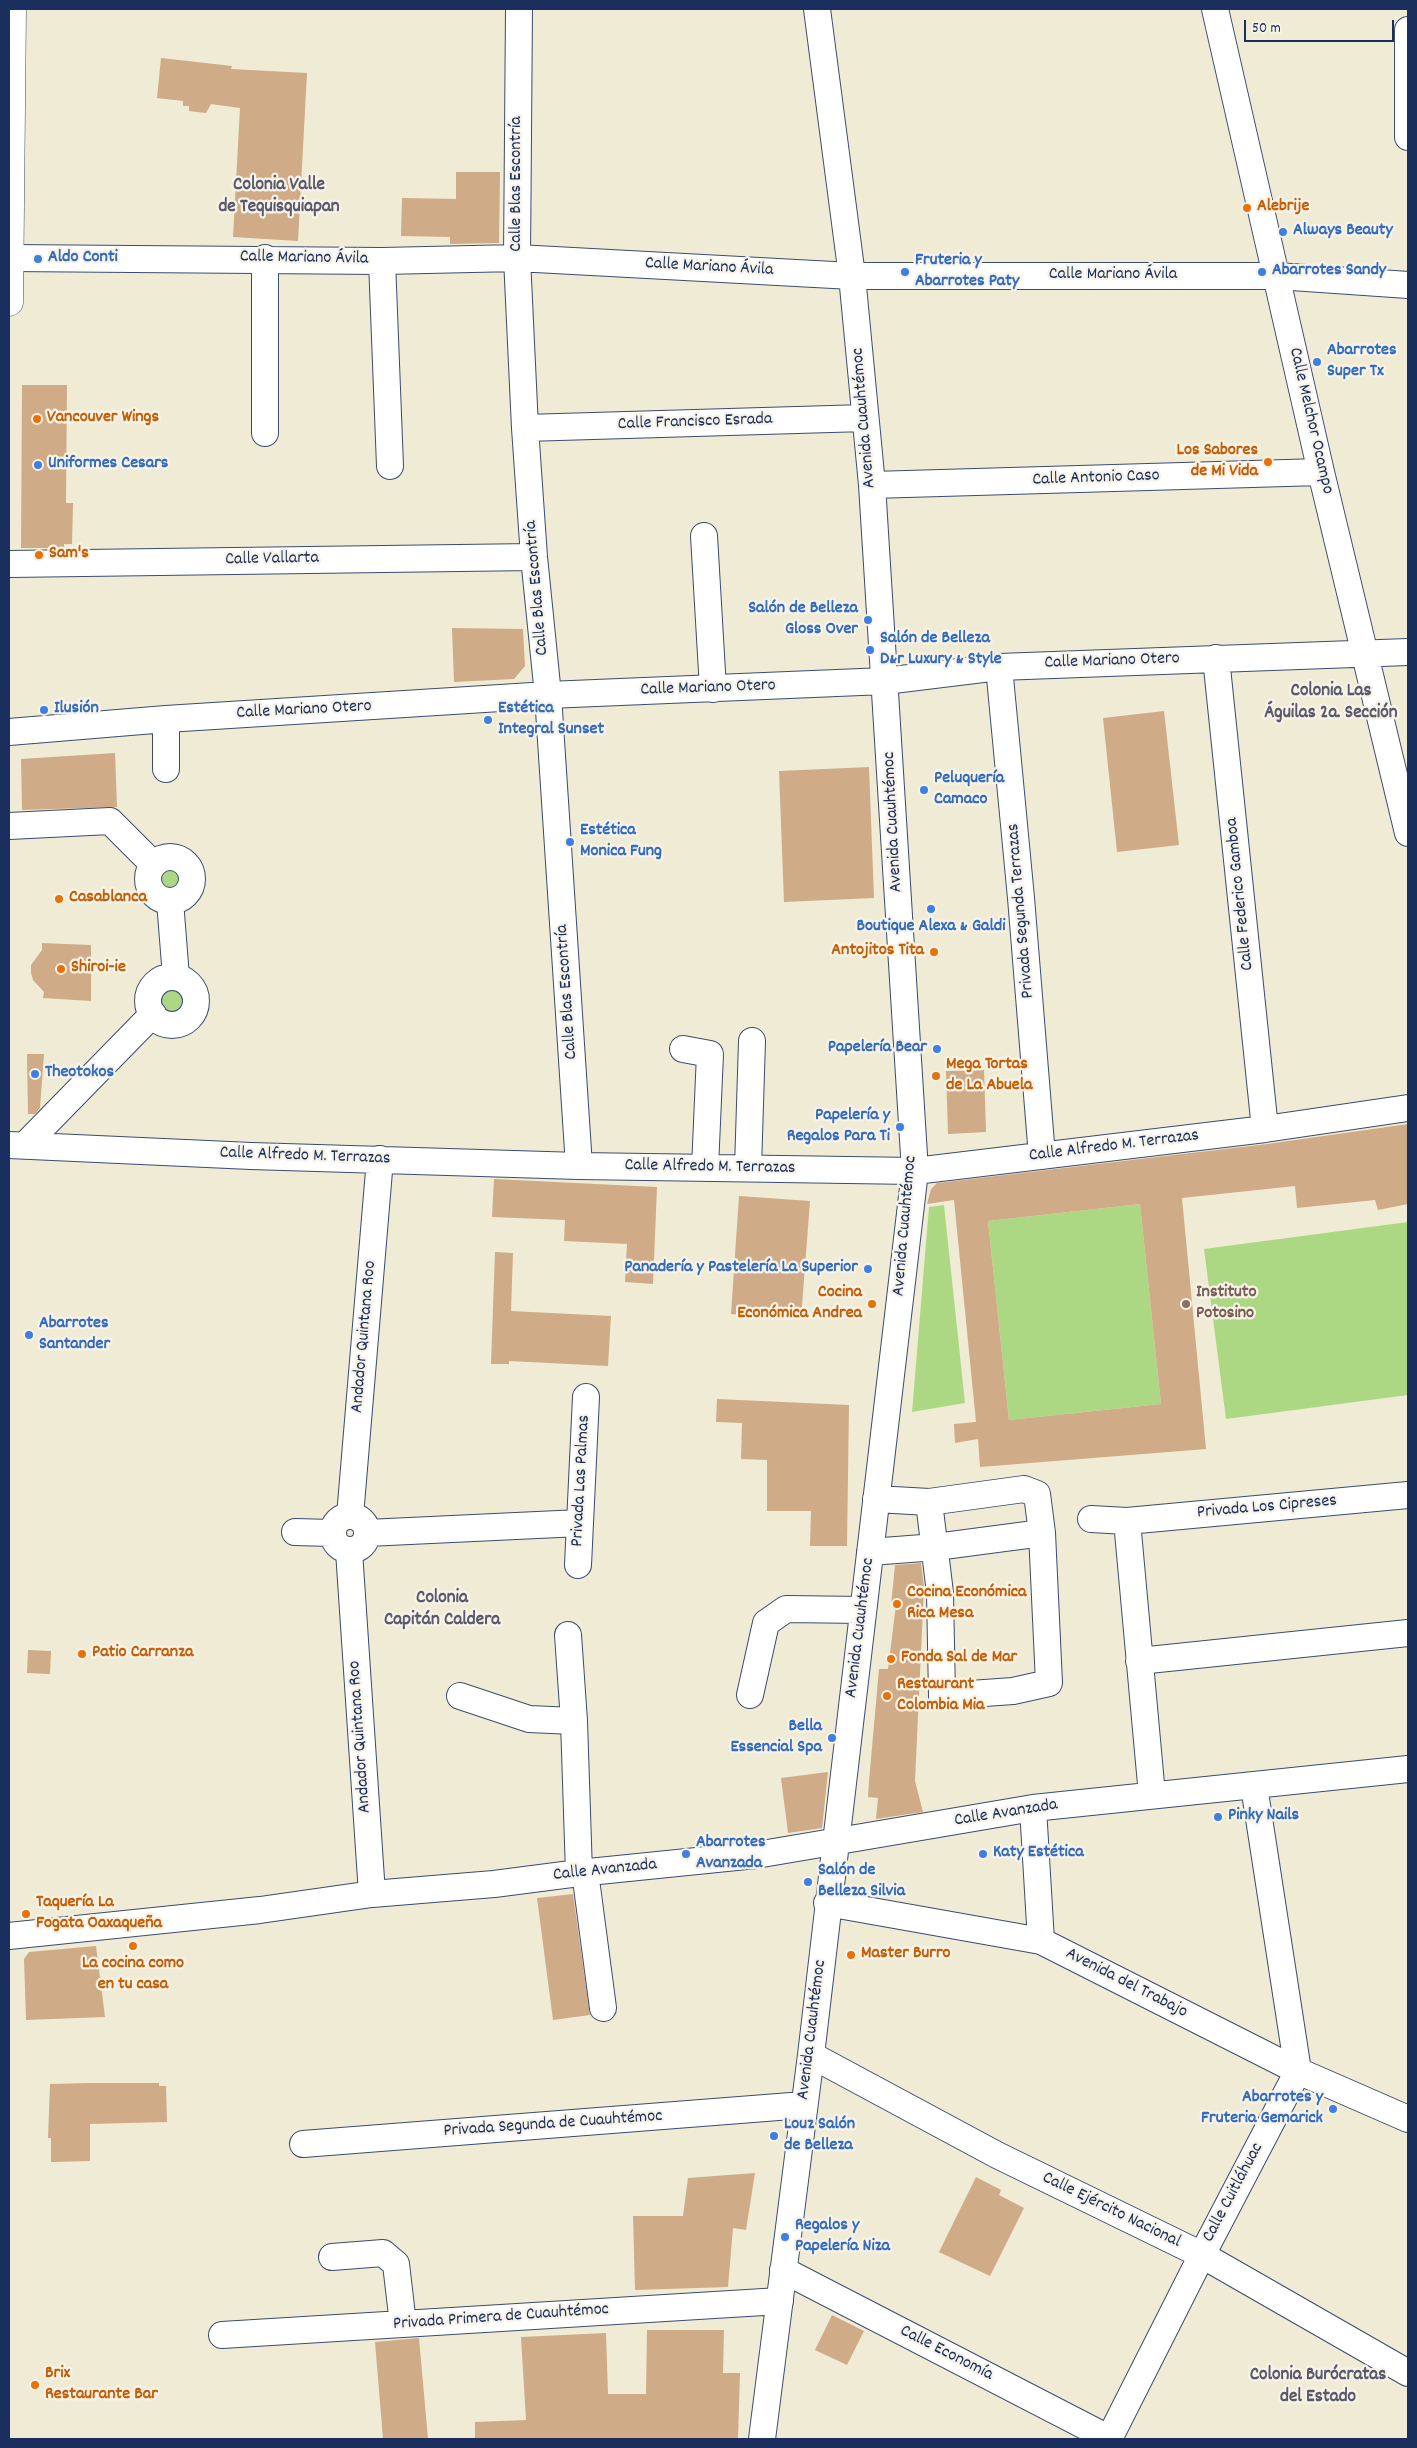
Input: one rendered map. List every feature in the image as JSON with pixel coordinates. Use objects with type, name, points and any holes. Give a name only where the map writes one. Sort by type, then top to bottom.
[{"type":"main road","points":[[9,302],[12,9]]},
{"type":"street","name":"Calle Blas Escontría","points":[[519,9],[517,258],[525,428],[534,557],[548,695],[579,1166]]},
{"type":"street","name":"Avenida Cuauhtémoc","points":[[764,2438],[915,1171],[872,485],[852,276],[817,9]]},
{"type":"street","name":"Calle Melchor Ocampo","points":[[1215,9],[1321,472],[1408,833]]},
{"type":"street","points":[[1408,30],[1408,137]]},
{"type":"street","name":"Calle Mariano Ávila","points":[[10,258],[264,258],[382,261],[517,258],[852,276],[1277,276],[1408,285]]},
{"type":"street","points":[[264,258],[265,433]]},
{"type":"street","points":[[382,261],[390,466]]},
{"type":"street","name":"Calle Francisco Esrada","points":[[525,428],[865,418]]},
{"type":"street","name":"Calle Antonio Caso","points":[[872,485],[1321,472]]},
{"type":"street","points":[[704,536],[713,689]]},
{"type":"street","name":"Calle Vallarta","points":[[9,564],[534,557]]},
{"type":"street","name":"Calle Mariano Otero","points":[[9,732],[166,719],[548,695],[885,681],[999,667],[1408,652]]},
{"type":"street","name":"Calle Federico Gamboa","points":[[1216,658],[1265,1128]]},
{"type":"street","name":"Privada Segunda Terrazas","points":[[999,667],[1022,898],[1042,1156]]},
{"type":"street","points":[[166,719],[166,769]]},
{"type":"street","points":[[9,826],[110,822],[154,864]]},
{"type":"street","points":[[173,858],[180,860],[190,870],[191,877],[188,891],[183,896],[170,901],[156,897],[148,878],[154,864],[159,860],[173,858]]},
{"type":"street","points":[[170,901],[176,977]]},
{"type":"street","points":[[168,977],[176,977],[190,984],[194,990],[196,1006],[188,1019],[173,1025],[158,1020],[153,1014],[148,999],[154,985],[168,977]]},
{"type":"street","points":[[17,1145],[153,1014]]},
{"type":"street","points":[[748,1168],[752,1040]]},
{"type":"street","points":[[683,1049],[710,1054],[705,1168]]},
{"type":"street","name":"Calle Alfredo M. Terrazas","points":[[17,1145],[251,1156],[579,1166],[915,1171],[1265,1128],[1408,1108]]},
{"type":"street","name":"Andador Quintana Roo","points":[[372,1894],[350,1533],[380,1159]]},
{"type":"street","name":"Privada Las Palmas","points":[[578,1565],[586,1397]]},
{"type":"street","points":[[876,1499],[929,1502],[1024,1489],[1037,1494],[1042,1533],[1049,1683],[1013,1691],[942,1696],[940,1593],[936,1547],[929,1502]]},
{"type":"street","name":"Privada Los Cipreses","points":[[1090,1519],[1127,1521],[1408,1495]]},
{"type":"street","points":[[1127,1521],[1152,1795]]},
{"type":"street","points":[[295,1532],[350,1533],[580,1523]]},
{"type":"street","points":[[870,1552],[936,1547],[1042,1533]]},
{"type":"street","points":[[750,1695],[766,1623],[786,1609],[863,1610]]},
{"type":"street","points":[[1139,1661],[1408,1634]]},
{"type":"street","points":[[568,1635],[582,1872],[603,2008]]},
{"type":"street","points":[[460,1696],[529,1719],[574,1721]]},
{"type":"street","name":"Calle Avanzada","points":[[9,1936],[260,1910],[372,1894],[494,1884],[582,1872],[756,1855],[1033,1808],[1408,1769]]},
{"type":"street","points":[[1254,1786],[1298,2071]]},
{"type":"street","points":[[1033,1808],[1041,1941]]},
{"type":"street","name":"Avenida del Trabajo","points":[[828,1903],[1041,1941],[1298,2071],[1408,2119]]},
{"type":"street","name":"Calle Ejército Nacional","points":[[811,2055],[997,2155],[1202,2255],[1408,2372]]},
{"type":"street","name":"Calle Cuitláhuac","points":[[1109,2439],[1298,2071]]},
{"type":"street","name":"Privada Segunda de Cuauhtémoc","points":[[303,2144],[804,2105]]},
{"type":"street","points":[[332,2257],[383,2253],[396,2264],[403,2324]]},
{"type":"street","name":"Calle Economía","points":[[783,2270],[1109,2439]]},
{"type":"street","name":"Privada Primera de Cuauhtémoc","points":[[222,2335],[780,2301]]},
{"type":"green space","points":[[170,861],[183,866],[188,879],[183,892],[170,897],[157,892],[152,879],[157,866]]},
{"type":"green space","points":[[174,982],[187,987],[192,1000],[187,1013],[174,1018],[161,1013],[156,1000],[161,987]]},
{"type":"green space","points":[[1140,1204],[1161,1404],[1009,1420],[988,1221]]},
{"type":"green space","points":[[944,1205],[965,1403],[912,1412],[929,1207]]},
{"type":"green space","points":[[1408,1222],[1408,1395],[1226,1419],[1204,1249]]},
{"type":"building","points":[[161,58],[232,66],[231,69],[307,73],[298,241],[233,237],[240,108],[211,104],[206,113],[189,111],[189,106],[183,106],[183,101],[157,98]]},
{"type":"building","points":[[456,172],[500,172],[499,243],[450,244],[450,237],[401,236],[402,198],[456,199]]},
{"type":"building","points":[[22,385],[67,385],[66,503],[73,503],[72,544],[64,544],[64,548],[21,548]]},
{"type":"building","points":[[452,628],[523,629],[525,666],[514,679],[454,682]]},
{"type":"building","points":[[1164,711],[1179,845],[1117,852],[1103,718]]},
{"type":"building","points":[[115,753],[117,807],[22,810],[21,759]]},
{"type":"building","points":[[869,767],[874,898],[784,902],[779,771]]},
{"type":"building","name":"Shiroi-ie","points":[[42,943],[91,945],[91,1001],[43,998],[44,992],[33,980],[31,973],[31,965],[42,950]]},
{"type":"building","name":"Theotokos","points":[[27,1054],[44,1054],[40,1108],[35,1114],[28,1114]]},
{"type":"building","points":[[984,1070],[986,1132],[948,1134],[946,1071]]},
{"type":"building","points":[[1408,1124],[1408,1204],[1378,1210],[1375,1200],[1297,1208],[1295,1186],[1182,1198],[1206,1449],[980,1467],[978,1439],[955,1443],[954,1424],[976,1422],[954,1200],[927,1204],[931,1189],[937,1183],[1267,1144]],"holes":[[[1140,1204],[1161,1404],[1009,1420],[988,1221]]]},
{"type":"building","points":[[494,1179],[657,1187],[653,1284],[625,1282],[627,1244],[564,1241],[565,1220],[492,1217]]},
{"type":"building","points":[[739,1196],[810,1201],[801,1319],[731,1314]]},
{"type":"building","points":[[495,1252],[513,1253],[511,1311],[611,1316],[608,1366],[509,1361],[509,1364],[491,1364]]},
{"type":"building","points":[[717,1399],[849,1405],[847,1546],[810,1546],[811,1511],[767,1511],[767,1460],[741,1459],[742,1423],[716,1422]]},
{"type":"building","points":[[921,1563],[924,1587],[915,1781],[923,1812],[876,1819],[878,1798],[868,1797],[869,1781],[879,1669],[888,1669],[896,1605],[891,1605],[895,1565]]},
{"type":"building","points":[[28,1650],[51,1651],[50,1674],[27,1673]]},
{"type":"building","points":[[828,1772],[822,1828],[788,1833],[781,1778]]},
{"type":"building","points":[[573,1894],[590,2015],[553,2020],[537,1898]]},
{"type":"building","points":[[96,1946],[105,2017],[26,2020],[24,1959],[29,1952]]},
{"type":"building","points":[[159,2083],[159,2086],[166,2086],[167,2122],[90,2124],[90,2161],[51,2162],[51,2138],[48,2138],[50,2084]]},
{"type":"building","points":[[755,2173],[746,2230],[733,2228],[728,2287],[635,2290],[633,2216],[683,2216],[688,2178]]},
{"type":"building","points":[[976,2177],[1001,2190],[999,2195],[1024,2208],[990,2276],[939,2252]]},
{"type":"building","points":[[832,2315],[864,2331],[847,2365],[815,2350]]},
{"type":"building","points":[[647,2330],[724,2330],[723,2373],[740,2373],[738,2439],[475,2439],[475,2422],[526,2420],[521,2337],[606,2333],[608,2394],[646,2394]]},
{"type":"building","points":[[419,2338],[428,2439],[383,2439],[375,2342]]},
{"type":"place","name":"Alebrije","points":[[1247,208]]},
{"type":"place","name":"Always Beauty","points":[[1283,232]]},
{"type":"place","name":"Aldo Conti","points":[[38,259]]},
{"type":"place","name":"Fruteria y Abarrotes Paty","points":[[905,272]]},
{"type":"place","name":"Abarrotes Sandy","points":[[1262,272]]},
{"type":"place","name":"Abarrotes Super Tx","points":[[1317,362]]},
{"type":"place","name":"Vancouver Wings","points":[[37,419]]},
{"type":"place","name":"Los Sabores de Mi Vida","points":[[1268,462]]},
{"type":"place","name":"Uniformes Cesars","points":[[38,465]]},
{"type":"place","name":"Sam's","points":[[39,555]]},
{"type":"place","name":"Salón de Belleza Gloss Over","points":[[868,620]]},
{"type":"place","name":"Salón de Belleza D&r Luxury & Style","points":[[870,650]]},
{"type":"place","name":"Ilusión","points":[[44,710]]},
{"type":"place","name":"Estética Integral Sunset","points":[[488,720]]},
{"type":"place","name":"Peluquería Camaco","points":[[924,790]]},
{"type":"place","name":"Estética Monica Fung","points":[[570,842]]},
{"type":"place","name":"Casablanca","points":[[59,899]]},
{"type":"place","name":"Boutique Alexa & Galdi","points":[[931,909]]},
{"type":"place","name":"Antojitos Tita","points":[[934,952]]},
{"type":"place","name":"Shiroi-ie","points":[[61,969]]},
{"type":"place","name":"Papelería Bear","points":[[937,1049]]},
{"type":"place","name":"Theotokos","points":[[35,1074]]},
{"type":"place","name":"Mega Tortas de La Abuela","points":[[936,1076]]},
{"type":"place","name":"Papelería y Regalos Para Ti","points":[[900,1127]]},
{"type":"place","name":"Panadería y Pastelería La Superior","points":[[868,1269]]},
{"type":"place","name":"Cocina Económica Andrea","points":[[872,1304]]},
{"type":"place","name":"Instituto Potosino","points":[[1186,1304]]},
{"type":"place","name":"Abarrotes Santander","points":[[29,1335]]},
{"type":"place","name":"Cocina Económica Rica Mesa","points":[[897,1604]]},
{"type":"place","name":"Patio Carranza","points":[[82,1654]]},
{"type":"place","name":"Fonda Sal de Mar","points":[[891,1659]]},
{"type":"place","name":"Restaurant Colombia Mia","points":[[887,1696]]},
{"type":"place","name":"Bella Essencial Spa","points":[[832,1738]]},
{"type":"place","name":"Pinky Nails","points":[[1218,1817]]},
{"type":"place","name":"Abarrotes Avanzada","points":[[686,1854]]},
{"type":"place","name":"Katy Estética","points":[[983,1854]]},
{"type":"place","name":"Salón de Belleza Silvia","points":[[808,1882]]},
{"type":"place","name":"Taquería La Fogata Oaxaqueña","points":[[26,1914]]},
{"type":"place","name":"La cocina como en tu casa","points":[[133,1946]]},
{"type":"place","name":"Master Burro","points":[[851,1955]]},
{"type":"place","name":"Abarrotes y Fruteria Gemarick","points":[[1333,2109]]},
{"type":"place","name":"Louz Salón de Belleza","points":[[774,2136]]},
{"type":"place","name":"Regalos y Papelería Niza","points":[[785,2237]]},
{"type":"place","name":"Brix Restaurante Bar","points":[[35,2385]]},
{"type":"district","name":"Colonia Valle de Tequisquiapan","points":[[279,197]]},
{"type":"district","name":"Colonia Las Águilas 2a. Sección","points":[[1331,703]]},
{"type":"district","name":"Colonia Capitán Caldera","points":[[442,1610]]},
{"type":"district","name":"Colonia Burócratas del Estado","points":[[1318,2387]]}]
